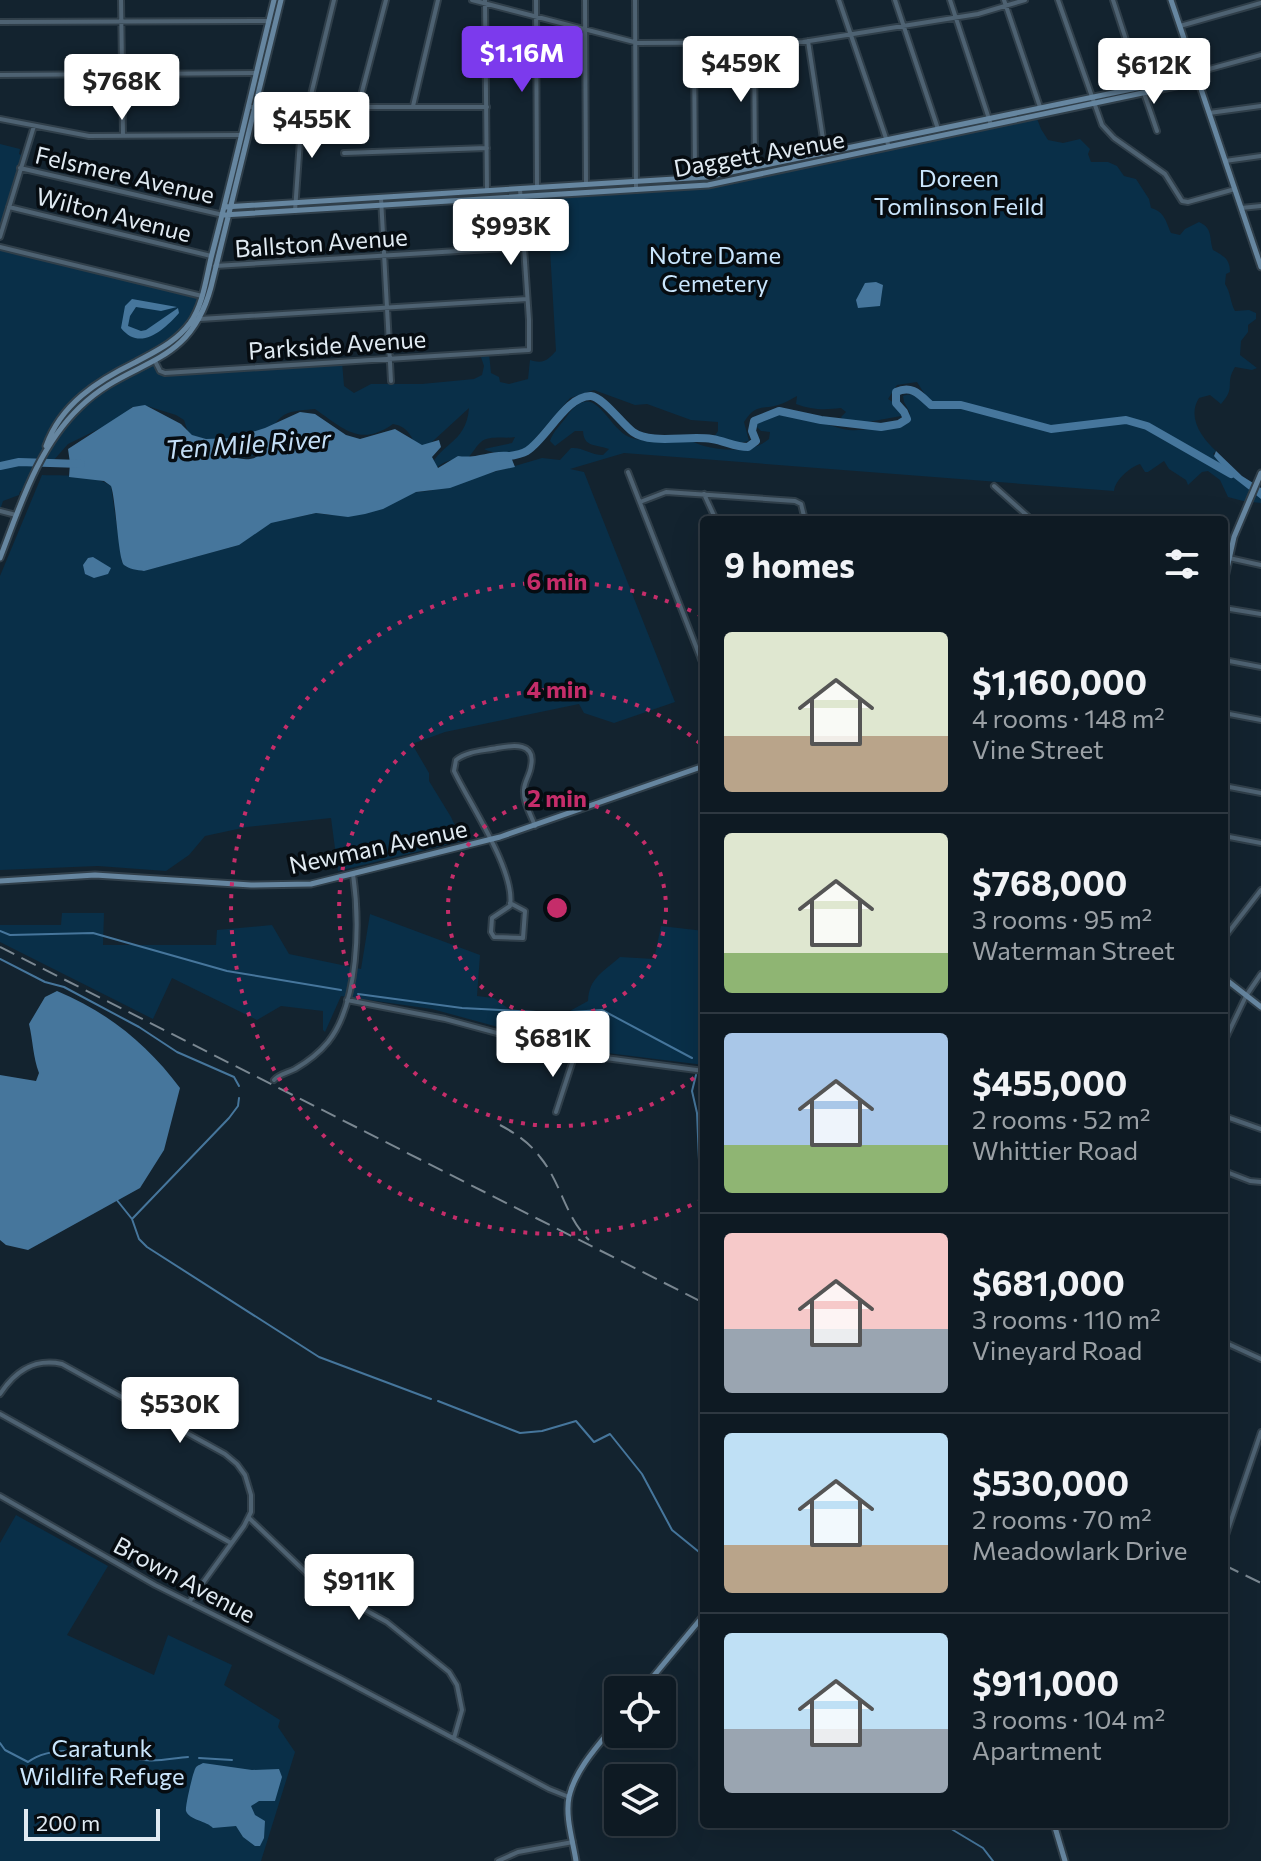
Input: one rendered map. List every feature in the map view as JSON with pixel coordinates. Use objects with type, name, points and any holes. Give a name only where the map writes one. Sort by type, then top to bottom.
[{"type":"main road","points":[[43,455],[57,433],[87,400],[177,347],[200,319],[215,266],[241,135],[251,107],[274,0]]},
{"type":"main road","points":[[0,558],[50,436],[69,407],[111,374],[177,338],[192,319],[202,296],[226,211],[281,0]]},
{"type":"main road","points":[[1171,0],[1261,267]]},
{"type":"main road","name":"Daggett Avenue","points":[[226,211],[296,203],[695,178],[1196,76]]},
{"type":"main road","name":"Daggett Avenue","points":[[226,211],[295,211],[708,185],[1189,83],[1196,76]]},
{"type":"main road","points":[[1228,563],[1238,525],[1260,476]]},
{"type":"main road","name":"Newman Avenue","points":[[0,881],[96,875],[289,886],[353,874],[490,839],[700,767]]},
{"type":"main road","points":[[1228,981],[1261,1007]]},
{"type":"main road","points":[[654,1676],[700,1620]]},
{"type":"main road","points":[[576,1861],[569,1797],[578,1776],[604,1740]]},
{"type":"main road","points":[[1055,1828],[1065,1861]]},
{"type":"street","points":[[121,0],[123,136]]},
{"type":"street","points":[[295,211],[302,112],[309,103],[334,0]]},
{"type":"street","points":[[358,107],[386,0]]},
{"type":"street","points":[[412,107],[438,0]]},
{"type":"street","points":[[472,0],[635,42],[808,41],[955,18],[1025,0]]},
{"type":"street","points":[[536,0],[537,188]]},
{"type":"street","points":[[585,0],[586,185]]},
{"type":"street","points":[[635,0],[636,190]]},
{"type":"street","points":[[839,0],[889,147]]},
{"type":"street","points":[[895,0],[938,129]]},
{"type":"street","points":[[950,0],[991,125]]},
{"type":"street","points":[[1004,0],[1040,107]]},
{"type":"street","points":[[1058,0],[1098,118],[1108,133],[1165,174],[1182,201],[1235,189]]},
{"type":"street","points":[[1113,0],[1141,86]]},
{"type":"street","points":[[486,2],[487,191]]},
{"type":"street","points":[[1180,26],[1261,3]]},
{"type":"street","points":[[0,22],[269,21]]},
{"type":"street","points":[[754,41],[756,175]]},
{"type":"street","points":[[808,41],[825,152]]},
{"type":"street","points":[[694,42],[695,178]]},
{"type":"street","name":"Daggett Avenue","points":[[1196,76],[1202,71],[1261,55]]},
{"type":"street","points":[[0,75],[256,73]]},
{"type":"street","points":[[1144,93],[1157,131]]},
{"type":"street","points":[[1209,113],[1261,106]]},
{"type":"street","points":[[251,107],[487,107]]},
{"type":"street","points":[[0,119],[89,136],[241,135]]},
{"type":"street","points":[[0,237],[34,126]]},
{"type":"street","points":[[344,153],[487,148]]},
{"type":"street","points":[[1225,161],[1261,156]]},
{"type":"street","name":"Felsmere Avenue","points":[[20,168],[226,211]]},
{"type":"street","points":[[200,319],[527,299],[520,189]]},
{"type":"street","points":[[381,198],[391,381]]},
{"type":"street","points":[[1241,208],[1261,206]]},
{"type":"street","name":"Wilton Avenue","points":[[9,207],[211,256]]},
{"type":"street","points":[[0,247],[202,296]]},
{"type":"street","name":"Ballston Avenue","points":[[215,266],[524,247]]},
{"type":"street","name":"Parkside Avenue","points":[[155,361],[160,371],[165,373],[529,350],[527,299]]},
{"type":"street","points":[[628,472],[700,657]]},
{"type":"street","points":[[994,486],[1027,516]]},
{"type":"street","points":[[640,502],[666,492],[795,501],[801,504],[804,516]]},
{"type":"street","points":[[704,494],[714,516]]},
{"type":"street","points":[[0,511],[16,515]]},
{"type":"street","points":[[1229,558],[1261,565]]},
{"type":"street","points":[[1228,609],[1261,614]]},
{"type":"street","points":[[1228,661],[1261,667]]},
{"type":"street","points":[[1228,714],[1261,720]]},
{"type":"street","points":[[510,903],[525,911],[523,938],[494,937],[491,932],[492,918],[507,909],[510,903],[509,887],[490,839],[454,771],[456,760],[473,752],[519,745],[527,748],[532,756],[524,790],[535,826]]},
{"type":"street","points":[[1228,787],[1261,793]]},
{"type":"street","points":[[1228,837],[1261,843]]},
{"type":"street","points":[[274,1080],[276,1076],[304,1063],[328,1042],[339,1025],[355,953],[357,922],[353,874]]},
{"type":"street","points":[[1228,933],[1261,890]]},
{"type":"street","points":[[1228,1034],[1246,996],[1261,974]]},
{"type":"street","points":[[347,1000],[445,1019],[575,1054],[700,1070]]},
{"type":"street","points":[[556,1112],[575,1054]]},
{"type":"street","points":[[1228,1117],[1261,1129]]},
{"type":"street","points":[[1228,1173],[1261,1182]]},
{"type":"street","points":[[1228,1344],[1261,1359]]},
{"type":"street","points":[[0,1394],[12,1377],[31,1366],[49,1363],[67,1366],[232,1459],[242,1469],[250,1488],[249,1518],[189,1602]]},
{"type":"street","points":[[0,1414],[231,1543]]},
{"type":"street","points":[[1228,1529],[1261,1432]]},
{"type":"street","name":"Brown Avenue","points":[[0,1496],[189,1602],[569,1797]]},
{"type":"street","points":[[249,1518],[318,1584],[387,1622],[449,1672],[457,1685],[462,1710],[454,1738]]},
{"type":"street","points":[[498,1861],[518,1852],[573,1842]]},
{"type":"green space","points":[[1036,116],[1048,140],[1063,143],[1080,139],[1090,149],[1091,162],[1108,162],[1117,166],[1124,176],[1136,179],[1151,208],[1162,215],[1171,233],[1180,235],[1199,222],[1203,224],[1209,230],[1213,250],[1227,260],[1230,272],[1226,274],[1225,284],[1235,311],[1256,313],[1256,319],[1248,325],[1248,332],[1241,341],[1240,355],[1257,368],[1235,367],[1230,378],[1230,389],[1221,404],[1210,395],[1199,398],[1194,412],[1197,426],[1216,451],[1213,454],[1261,499],[1261,503],[1228,497],[1220,480],[1208,471],[1202,472],[1188,485],[1164,461],[1148,472],[1140,464],[1131,468],[1114,491],[624,453],[570,469],[584,472],[675,702],[614,723],[584,713],[579,704],[445,732],[412,744],[462,841],[338,871],[331,818],[247,827],[205,836],[189,855],[166,871],[98,866],[0,870],[0,576],[42,475],[86,477],[111,486],[122,562],[143,571],[239,545],[242,522],[316,513],[329,515],[384,495],[429,491],[542,458],[560,460],[571,448],[603,455],[609,449],[588,443],[583,431],[575,431],[555,446],[550,441],[577,405],[586,402],[601,409],[615,426],[632,438],[687,440],[729,450],[755,447],[769,439],[770,432],[761,431],[754,424],[762,417],[773,414],[799,416],[839,428],[859,430],[900,424],[906,420],[910,413],[903,396],[910,394],[925,403],[929,401],[917,382],[897,385],[888,399],[902,408],[901,416],[868,422],[845,422],[841,417],[846,412],[841,408],[802,406],[796,404],[797,396],[752,412],[744,422],[749,441],[739,443],[714,437],[718,422],[691,420],[594,390],[570,398],[525,450],[504,453],[488,451],[484,449],[512,443],[515,437],[488,439],[481,442],[463,462],[449,461],[428,474],[438,456],[463,430],[469,408],[421,452],[407,431],[393,424],[381,431],[361,435],[344,429],[315,409],[295,411],[278,420],[261,451],[242,458],[220,453],[190,439],[184,420],[176,415],[147,406],[132,407],[119,419],[68,444],[53,461],[45,463],[36,458],[32,466],[36,469],[25,493],[20,491],[19,495],[3,501],[0,510],[0,248],[199,297],[193,313],[182,328],[153,351],[162,372],[342,362],[344,386],[354,393],[371,384],[422,384],[474,379],[482,375],[484,366],[480,354],[489,353],[491,373],[499,377],[500,382],[509,384],[528,379],[530,360],[543,361],[556,351],[547,199],[713,188]]},
{"type":"green space","points":[[0,144],[20,149],[19,154],[24,156],[0,234]]},
{"type":"green space","points":[[62,913],[104,913],[103,945],[216,945],[217,930],[272,925],[289,954],[361,969],[370,914],[480,955],[477,996],[494,998],[513,1012],[556,1015],[588,1001],[594,981],[620,957],[654,959],[661,926],[700,931],[700,1065],[583,1050],[432,1009],[341,996],[325,1032],[323,1011],[281,1006],[257,1020],[172,978],[153,1019],[0,942],[0,925],[61,925]]},
{"type":"green space","name":"Caratunk Wildlife Refuge","points":[[16,1515],[108,1566],[67,1635],[154,1675],[168,1635],[232,1665],[224,1685],[280,1720],[278,1727],[295,1752],[261,1861],[0,1861],[0,1543]]},
{"type":"shaded area","points":[[865,283],[883,285],[880,306],[858,308],[856,300]]},
{"type":"shaded area","points":[[132,299],[177,307],[161,311],[136,307],[128,326],[141,331],[178,308],[179,313],[159,332],[136,338],[121,328],[125,306]]},
{"type":"shaded area","points":[[145,405],[181,424],[192,435],[206,439],[233,438],[300,412],[315,414],[346,435],[360,439],[395,429],[422,445],[439,440],[441,447],[432,457],[438,468],[458,456],[502,452],[509,452],[515,467],[450,488],[416,492],[383,509],[365,514],[348,517],[316,513],[271,523],[239,545],[144,571],[124,565],[122,560],[111,486],[104,481],[69,477],[68,449],[133,407]],"holes":[[[252,441],[267,443],[264,450],[251,459],[227,455],[228,450]]]},
{"type":"shaded area","points":[[1216,451],[1242,476],[1261,488],[1261,499],[1229,474],[1214,456]]},
{"type":"shaded area","points":[[93,557],[111,568],[108,574],[94,578],[85,574],[83,565]]},
{"type":"shaded area","points":[[57,991],[76,999],[126,1031],[180,1088],[164,1150],[140,1188],[28,1250],[6,1245],[0,1240],[0,1075],[36,1081],[39,1073],[29,1024],[45,997]]},
{"type":"shaded area","points":[[203,1763],[252,1770],[279,1769],[282,1777],[275,1801],[259,1801],[251,1806],[255,1815],[265,1821],[260,1846],[243,1837],[236,1826],[213,1828],[188,1814],[193,1775],[196,1767]]},
{"type":"waterway","name":"Ten Mile River","points":[[503,457],[527,451],[574,402],[591,396],[641,436],[712,439],[748,447],[756,441],[752,431],[754,421],[779,411],[881,427],[899,424],[907,419],[896,403],[896,392],[907,390],[915,392],[931,405],[961,405],[1051,429],[1126,420],[1147,426],[1231,474]]},
{"type":"waterway","name":"Ten Mile River","points":[[0,466],[19,462],[81,464]]},
{"type":"waterway","points":[[0,931],[10,935],[93,933],[227,971],[341,990]]},
{"type":"waterway","points":[[0,959],[45,982],[64,987],[139,1027],[177,1052],[234,1077],[239,1086]]},
{"type":"waterway","points":[[358,994],[462,1008],[555,1013],[602,1010],[692,1058]]},
{"type":"waterway","points":[[696,1075],[692,1091],[697,1113],[700,1184]]},
{"type":"waterway","points":[[133,1218],[229,1118],[238,1106],[239,1098]]},
{"type":"waterway","points":[[116,1199],[132,1219],[139,1239],[147,1247],[319,1357],[431,1399]]},
{"type":"waterway","points":[[438,1401],[520,1433],[542,1431],[576,1421],[594,1442],[610,1434],[642,1474],[672,1530],[700,1553]]},
{"type":"waterway","points":[[0,1743],[5,1750],[28,1762],[40,1755],[68,1751],[149,1760],[188,1757]]},
{"type":"waterway","points":[[199,1758],[232,1760]]},
{"type":"waterway","points":[[950,1828],[983,1848],[993,1861]]},
{"type":"railway","points":[[0,947],[700,1301]]},
{"type":"railway","points":[[500,1125],[522,1139],[540,1157],[574,1221],[589,1240]]},
{"type":"railway","points":[[1228,1567],[1261,1583]]},
{"type":"park label","name":"Doreen Tomlinson Feild","points":[[959,191]]},
{"type":"park label","name":"Notre Dame Cemetery","points":[[715,268]]}]
